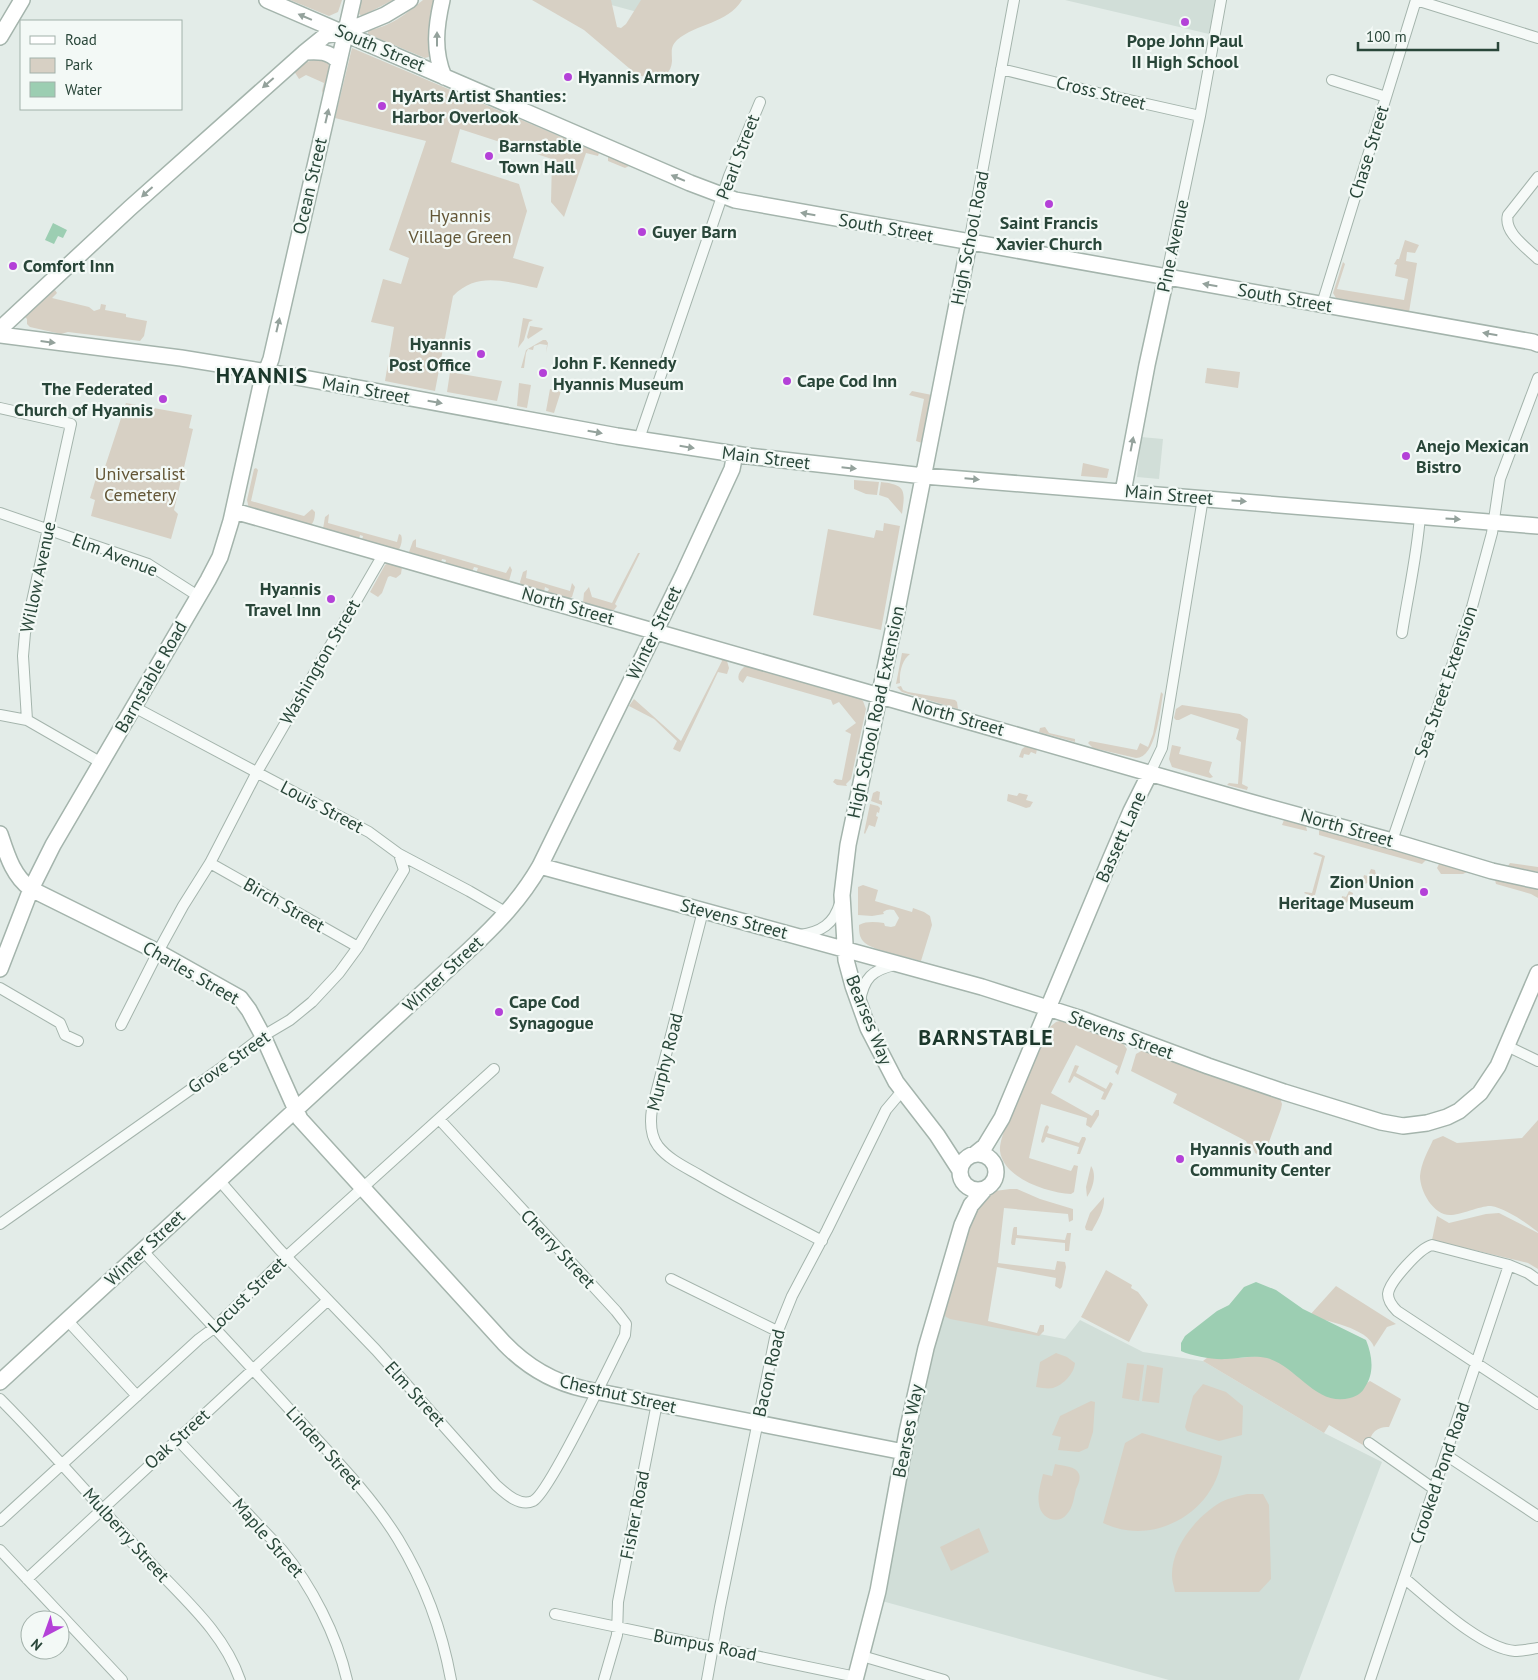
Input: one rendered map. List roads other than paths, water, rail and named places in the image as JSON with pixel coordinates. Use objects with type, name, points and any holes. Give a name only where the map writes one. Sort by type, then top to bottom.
[{"type":"main road","points":[[0,37],[22,0]]},
{"type":"main road","name":"South Street","points":[[267,0],[723,196],[758,205],[1538,344]]},
{"type":"main road","name":"Ocean Street","points":[[267,372],[339,62],[344,32],[353,0]]},
{"type":"main road","points":[[0,330],[137,201],[326,35],[344,32],[385,14],[410,0]]},
{"type":"main road","points":[[442,0],[436,40],[439,64],[444,77]]},
{"type":"main road","points":[[305,52],[324,52],[333,56],[339,62]]},
{"type":"main road","name":"High School Road","points":[[924,476],[969,243]]},
{"type":"main road","name":"Pine Avenue","points":[[1123,492],[1166,278]]},
{"type":"main road","name":"Main Street","points":[[0,335],[181,358],[639,439],[735,454],[924,476],[1538,526]]},
{"type":"main road","name":"Barnstable Road","points":[[0,969],[31,890],[53,845],[220,556],[234,511],[261,385],[267,372]]},
{"type":"main road","name":"Winter Street","points":[[0,1382],[469,950],[507,913],[524,892],[540,866],[718,501],[732,469],[735,454]]},
{"type":"main road","name":"High School Road Extension","points":[[845,949],[842,895],[848,845],[924,476]]},
{"type":"main road","name":"North Street","points":[[234,511],[1492,871],[1538,881]]},
{"type":"main road","name":"Bassett Lane","points":[[966,1166],[986,1146],[1002,1118],[1131,811],[1150,773]]},
{"type":"main road","points":[[0,834],[13,867],[23,883],[31,890]]},
{"type":"main road","name":"Stevens Street","points":[[540,866],[990,990],[1079,1018],[1284,1092],[1381,1122],[1403,1126],[1436,1121],[1467,1105],[1480,1092],[1491,1078],[1507,1046],[1538,974]]},
{"type":"main road","name":"Charles Street","points":[[31,890],[158,952],[235,994],[249,1010],[263,1036],[295,1110]]},
{"type":"main road","name":"Bearses Way","points":[[845,949],[859,1004],[873,1040],[888,1070],[937,1135],[966,1166]]},
{"type":"main road","name":"Chestnut Street","points":[[295,1110],[311,1132],[512,1352],[546,1376],[575,1387],[596,1392],[904,1452]]},
{"type":"main road","points":[[993,1162],[992,1151],[1002,1118]]},
{"type":"main road","points":[[985,1155],[996,1167],[996,1175],[991,1185],[984,1190],[975,1191],[966,1166],[985,1155]]},
{"type":"main road","points":[[962,1225],[965,1203],[966,1166]]},
{"type":"main road","name":"Bearses Way","points":[[856,1678],[878,1592],[917,1382],[962,1225],[971,1205],[984,1190]]},
{"type":"street","name":"High School Road","points":[[969,243],[1014,0]]},
{"type":"street","name":"Pine Avenue","points":[[1166,278],[1200,116],[1221,0]]},
{"type":"street","points":[[1416,0],[1538,38]]},
{"type":"street","name":"Chase Street","points":[[1322,304],[1416,0]]},
{"type":"street","name":"Cross Street","points":[[1002,69],[1200,116]]},
{"type":"street","points":[[1332,80],[1386,97]]},
{"type":"street","name":"Pearl Street","points":[[639,439],[744,137],[760,102]]},
{"type":"street","points":[[1538,177],[1508,215],[1507,221],[1512,233],[1538,259]]},
{"type":"street","name":"Sea Street Extension","points":[[1392,841],[1472,607],[1492,535],[1500,479],[1538,378]]},
{"type":"street","name":"Willow Avenue","points":[[0,408],[71,424],[26,633],[23,656],[27,720]]},
{"type":"street","name":"Bassett Lane","points":[[1150,773],[1162,748],[1203,498]]},
{"type":"street","name":"Elm Avenue","points":[[0,514],[148,564],[198,596]]},
{"type":"street","points":[[1402,633],[1410,576],[1417,548],[1420,516]]},
{"type":"street","name":"Washington Street","points":[[121,1025],[158,952],[183,906],[210,863],[257,772],[384,554]]},
{"type":"street","name":"Louis Street","points":[[134,707],[369,832],[399,854],[507,913]]},
{"type":"street","points":[[0,715],[27,720],[100,762]]},
{"type":"street","name":"Grove Street","points":[[0,1224],[221,1068],[263,1036],[290,1020],[312,1002],[339,973],[358,947],[404,870],[399,854]]},
{"type":"street","name":"Birch Street","points":[[210,863],[358,947]]},
{"type":"street","points":[[797,936],[817,932],[828,925],[838,911],[842,895]]},
{"type":"street","name":"Murphy Road","points":[[704,911],[652,1109],[650,1118],[652,1132],[662,1150],[683,1166],[822,1241]]},
{"type":"street","points":[[859,1004],[862,989],[869,977],[878,970],[899,964]]},
{"type":"street","points":[[0,988],[60,1024],[65,1035],[78,1041]]},
{"type":"street","points":[[1507,1046],[1538,1061]]},
{"type":"street","name":"Locust Street","points":[[0,1521],[199,1339],[214,1328],[286,1257],[494,1068]]},
{"type":"street","name":"Bacon Road","points":[[707,1680],[770,1359],[778,1331],[792,1296],[822,1241],[886,1110],[902,1091]]},
{"type":"street","name":"Cherry Street","points":[[439,1119],[624,1320],[625,1335],[596,1392]]},
{"type":"street","name":"Elm Street","points":[[219,1180],[286,1257],[376,1350],[496,1485],[519,1501],[532,1501],[543,1491],[596,1392]]},
{"type":"street","points":[[1538,1280],[1528,1273],[1509,1265],[1432,1246],[1424,1248],[1391,1284],[1388,1295],[1390,1302],[1397,1311],[1538,1404]]},
{"type":"street","name":"Linden Street","points":[[142,1250],[254,1369],[352,1478],[384,1518],[398,1539],[422,1585],[443,1643],[451,1680]]},
{"type":"street","name":"Crooked Pond Road","points":[[1370,1680],[1509,1265]]},
{"type":"street","points":[[671,1279],[778,1331]]},
{"type":"street","name":"Oak Street","points":[[27,1579],[101,1508],[328,1300]]},
{"type":"street","points":[[67,1320],[137,1396]]},
{"type":"street","name":"Mulberry Street","points":[[0,1399],[62,1463],[206,1624],[228,1652],[240,1680]]},
{"type":"street","name":"Fisher Road","points":[[604,1680],[618,1628],[618,1602],[657,1404]]},
{"type":"street","name":"Maple Street","points":[[177,1439],[282,1550],[297,1569],[306,1582],[331,1634],[347,1680]]},
{"type":"street","points":[[1369,1443],[1434,1488]]},
{"type":"street","points":[[1446,1454],[1538,1516]]},
{"type":"street","points":[[0,1550],[122,1680]]},
{"type":"street","points":[[1404,1578],[1462,1626],[1483,1639],[1514,1651],[1538,1648]]},
{"type":"street","name":"Bumpus Road","points":[[555,1614],[856,1678]]},
{"type":"street","points":[[862,1656],[944,1680]]},
{"type":"water","points":[[53,223],[67,230],[63,238],[58,236],[54,244],[45,240]]},
{"type":"water","points":[[295,583],[301,586],[294,598],[288,595]]},
{"type":"water","points":[[1256,1282],[1276,1290],[1303,1309],[1366,1340],[1370,1352],[1371,1369],[1368,1381],[1361,1393],[1350,1398],[1338,1399],[1327,1397],[1278,1362],[1267,1358],[1215,1359],[1181,1351],[1181,1343],[1185,1336],[1217,1311],[1229,1305],[1244,1287]]},
{"type":"place","name":"Pope John Paul II High School","points":[[1185,22]]},
{"type":"place","name":"Hyannis Armory","points":[[568,77]]},
{"type":"place","name":"HyArts Artist Shanties: Harbor Overlook","points":[[382,106]]},
{"type":"place","name":"Barnstable Town Hall","points":[[489,156]]},
{"type":"place","name":"Saint Francis Xavier Church","points":[[1049,204]]},
{"type":"place","name":"Guyer Barn","points":[[642,232]]},
{"type":"place","name":"Comfort Inn","points":[[13,266]]},
{"type":"place","name":"Hyannis Post Office","points":[[481,354]]},
{"type":"place","name":"John F. Kennedy Hyannis Museum","points":[[543,373]]},
{"type":"place","name":"Cape Cod Inn","points":[[787,381]]},
{"type":"place","name":"The Federated Church of Hyannis","points":[[163,399]]},
{"type":"place","name":"Anejo Mexican Bistro","points":[[1406,456]]},
{"type":"place","name":"Hyannis Travel Inn","points":[[331,599]]},
{"type":"place","name":"Zion Union Heritage Museum","points":[[1424,892]]},
{"type":"place","name":"Cape Cod Synagogue","points":[[499,1012]]},
{"type":"place","name":"Hyannis Youth and Community Center","points":[[1180,1159]]},
{"type":"district","name":"HYANNIS","points":[[262,375]]},
{"type":"district","name":"BARNSTABLE","points":[[986,1037]]},
{"type":"park label","name":"Hyannis Village Green","points":[[460,226]]},
{"type":"park label","name":"Universalist Cemetery","points":[[140,484]]}]
